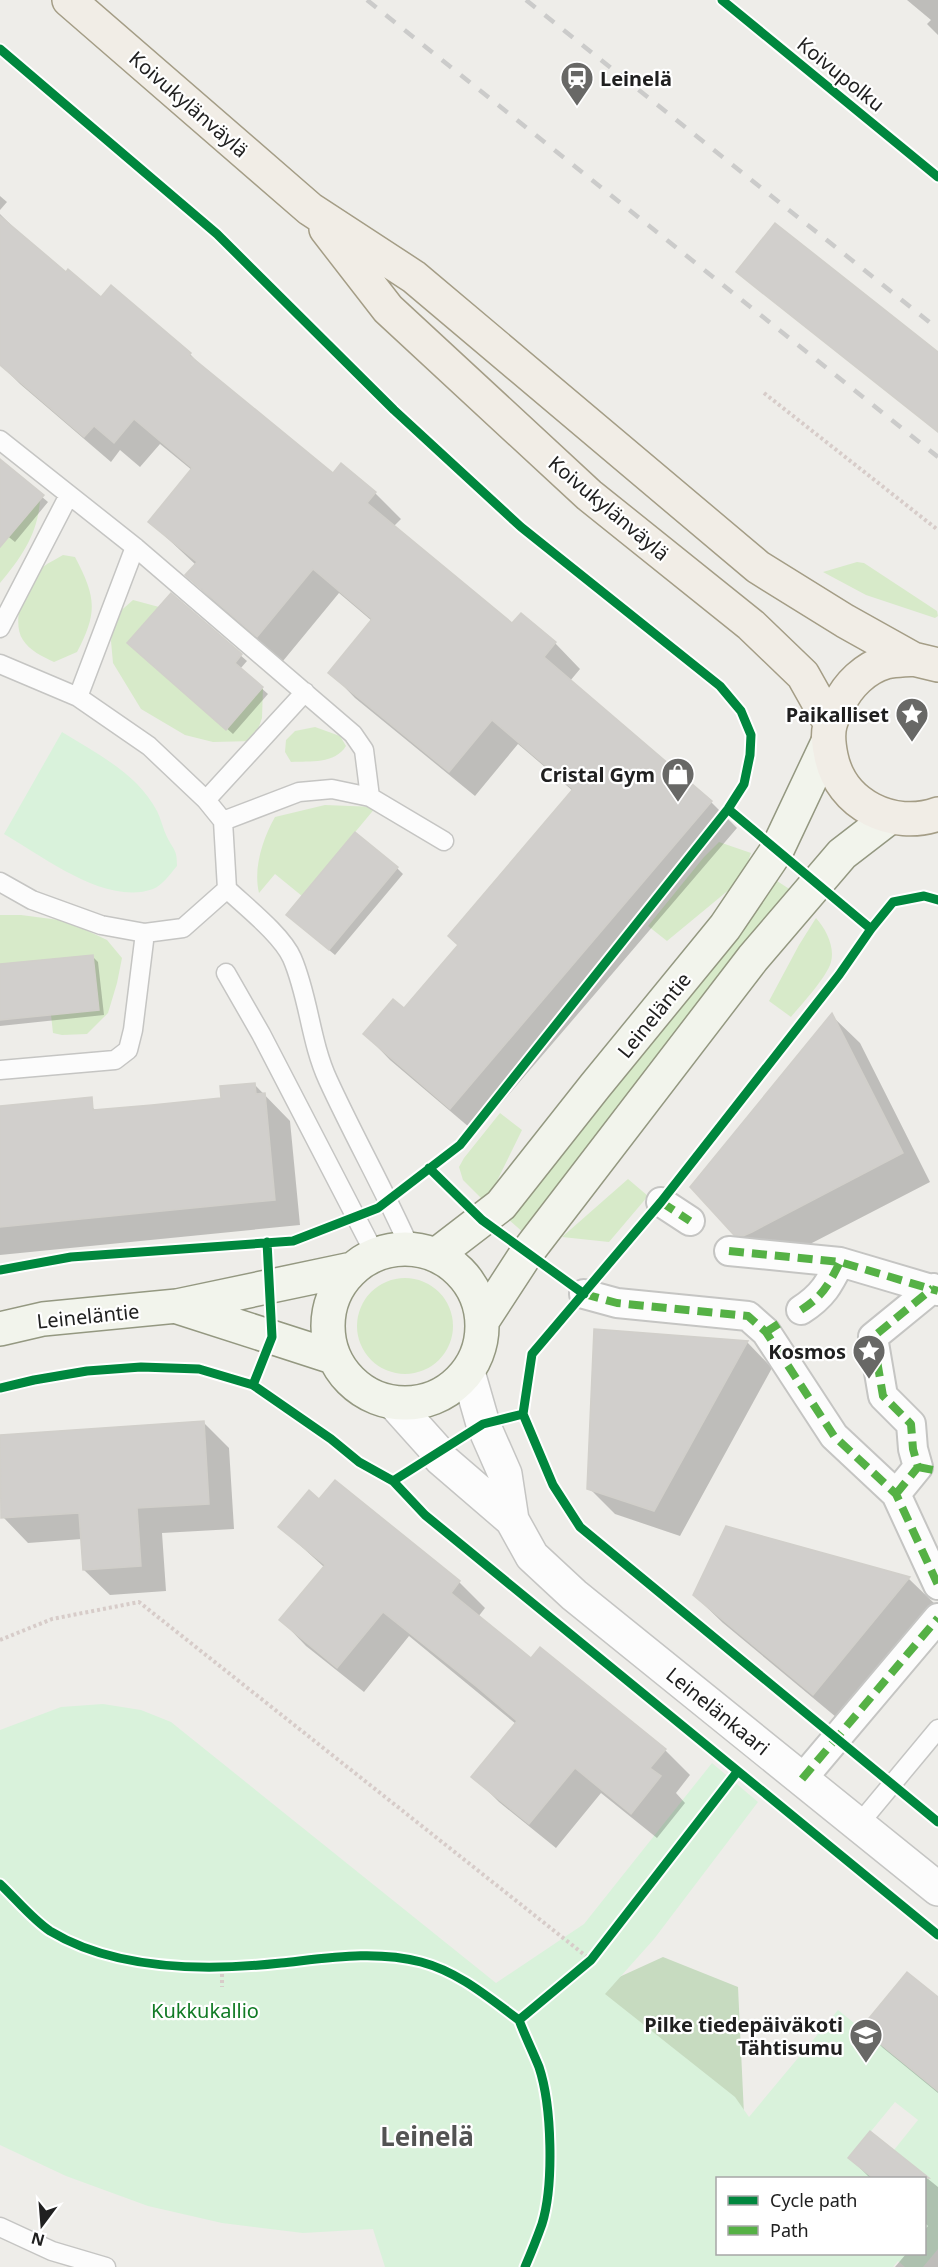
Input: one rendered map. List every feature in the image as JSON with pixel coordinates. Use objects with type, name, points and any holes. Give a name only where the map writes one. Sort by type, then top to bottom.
[{"type":"main road","name":"Koivukylänväylä","points":[[69,0],[310,209],[414,277],[758,567],[845,621],[926,662]]},
{"type":"main road","name":"Koivukylänväylä","points":[[310,209],[388,309],[589,495],[751,625],[803,675],[829,733],[834,769],[842,784],[861,804],[919,821]]},
{"type":"main road","name":"Koivukylänväylä","points":[[829,733],[847,688],[868,670],[885,662],[926,662]]},
{"type":"main road","name":"Leineläntie","points":[[423,1251],[501,1205],[725,927],[777,850],[829,733]]},
{"type":"main road","points":[[483,1320],[526,1254],[753,958],[842,854],[919,821]]},
{"type":"main road","points":[[423,1251],[461,1272],[476,1294],[483,1320],[481,1347],[468,1372],[449,1391],[421,1402],[394,1403],[369,1395],[348,1379],[333,1357],[327,1330],[330,1304],[336,1290],[363,1261],[423,1251]]},
{"type":"main road","name":"Leineläntie","points":[[0,1329],[43,1319],[177,1306],[363,1261]]},
{"type":"main road","name":"Leineläntie","points":[[177,1306],[333,1357]]},
{"type":"street","points":[[661,1202],[690,1221]]},
{"type":"street","points":[[729,1251],[840,1262],[936,1290]]},
{"type":"street","points":[[584,1294],[617,1303],[784,1321],[814,1302],[826,1289],[840,1262]]},
{"type":"street","points":[[896,1494],[928,1469],[913,1449],[911,1424],[883,1396],[873,1337],[936,1290]]},
{"type":"street","points":[[784,1321],[834,1436],[896,1494],[938,1585]]},
{"type":"street","name":"Leinelänkaari","points":[[468,1372],[483,1424],[505,1474],[512,1520]]},
{"type":"street","name":"Leinelänkaari","points":[[394,1403],[438,1452],[440,1458],[512,1520],[532,1556],[574,1595],[938,1889]]},
{"type":"street","points":[[802,1779],[938,1618]]},
{"type":"lane","points":[[0,440],[135,547],[353,734],[364,750],[370,797]]},
{"type":"lane","points":[[0,628],[69,495]]},
{"type":"lane","points":[[78,697],[135,547]]},
{"type":"lane","points":[[0,664],[78,697],[149,746],[206,800],[223,820],[227,889],[273,932],[292,956],[304,997],[313,1042],[327,1079],[389,1200],[423,1251]]},
{"type":"lane","points":[[206,800],[305,692]]},
{"type":"lane","points":[[223,820],[299,792],[332,789],[370,797],[444,841]]},
{"type":"lane","points":[[0,882],[32,900],[100,924],[145,933],[183,928],[227,889]]},
{"type":"lane","points":[[0,1070],[115,1060],[128,1050],[133,1030],[145,933]]},
{"type":"lane","points":[[226,973],[261,1034],[363,1261]]},
{"type":"lane","points":[[859,1824],[938,1729]]},
{"type":"lane","points":[[0,2227],[52,2251],[106,2267]]},
{"type":"path","points":[[764,393],[938,530]]},
{"type":"path","points":[[0,1640],[52,1619],[139,1602],[591,1960]]},
{"type":"path","points":[[582,1968],[598,1951]]},
{"type":"path","points":[[222,1968],[222,1987]]},
{"type":"green space","points":[[40,500],[32,535],[15,564],[0,583],[0,530],[9,537]]},
{"type":"green space","points":[[63,555],[75,557],[87,583],[92,604],[88,626],[77,652],[54,662],[26,644],[19,632],[18,622],[22,601],[31,581],[43,567]]},
{"type":"green space","points":[[857,562],[864,563],[937,611],[938,616],[935,618],[866,595],[823,572]]},
{"type":"green space","points":[[133,600],[159,607],[127,643],[226,729],[263,687],[262,718],[254,741],[213,742],[185,735],[141,709],[113,663],[111,641],[116,615]]},
{"type":"green space","points":[[315,727],[340,736],[346,746],[329,759],[291,762],[285,752],[286,740],[295,731]]},
{"type":"green space","points":[[62,732],[127,775],[149,798],[157,811],[176,853],[177,866],[157,887],[135,892],[116,891],[96,885],[56,866],[4,834]]},
{"type":"green space","points":[[325,805],[376,807],[302,896],[275,874],[259,893],[257,874],[260,854],[275,817]]},
{"type":"green space","points":[[719,842],[751,853],[743,876],[667,941],[648,926]]},
{"type":"green space","points":[[777,881],[794,892],[525,1234],[508,1219],[585,1127]]},
{"type":"green space","points":[[0,915],[21,915],[67,921],[107,940],[122,958],[108,1013],[87,1034],[53,1033],[51,1015],[99,1009],[93,955],[0,965]]},
{"type":"green space","points":[[816,918],[829,938],[832,950],[831,962],[819,983],[791,1017],[769,1001]]},
{"type":"green space","points":[[500,1113],[522,1130],[495,1185],[484,1201],[463,1180],[459,1167]]},
{"type":"green space","points":[[628,1179],[648,1196],[609,1242],[562,1237]]},
{"type":"green space","points":[[396,1278],[414,1278],[432,1286],[445,1299],[453,1317],[450,1345],[432,1366],[414,1374],[396,1374],[378,1366],[365,1353],[357,1335],[357,1317],[365,1299],[378,1286]]},
{"type":"green space","name":"Kukkukallio","points":[[103,1704],[141,1710],[171,1722],[496,1983],[584,1924],[712,1763],[758,1802],[654,1939],[605,1994],[735,2097],[749,2117],[838,2010],[907,2066],[938,2076],[938,2249],[923,2267],[905,2267],[898,2261],[893,2267],[385,2267],[373,2229],[303,2233],[222,2223],[148,2206],[66,2176],[0,2145],[0,1730],[61,1707]]},
{"type":"green space","points":[[663,1957],[738,1987],[747,2177],[716,2177],[716,2179],[557,2267],[604,1994],[617,1978]]},
{"type":"building","points":[[0,216],[66,272],[68,269],[101,297],[111,285],[191,353],[189,355],[333,473],[341,463],[376,492],[367,503],[512,623],[521,613],[556,642],[544,657],[712,801],[450,1109],[363,1034],[393,999],[404,1008],[458,945],[448,936],[573,789],[492,720],[449,772],[328,673],[372,619],[313,569],[257,637],[185,575],[197,562],[148,522],[192,468],[134,419],[114,443],[94,426],[84,437],[0,365]]},
{"type":"building","points":[[775,223],[938,352],[938,432],[736,272]]},
{"type":"building","points":[[0,459],[44,495],[0,547]]},
{"type":"building","points":[[171,593],[242,654],[235,663],[263,687],[226,730],[127,643]]},
{"type":"building","points":[[355,832],[398,867],[329,950],[286,915]]},
{"type":"building","points":[[93,955],[99,1010],[0,1020],[0,964]]},
{"type":"building","points":[[832,1013],[903,1153],[752,1232],[743,1236],[734,1235],[690,1187]]},
{"type":"building","points":[[255,1083],[256,1094],[265,1093],[275,1200],[0,1227],[0,1106],[92,1097],[93,1110],[152,1105],[221,1098],[220,1086]]},
{"type":"building","points":[[594,1329],[748,1341],[654,1511],[587,1489]]},
{"type":"building","points":[[204,1421],[209,1504],[137,1508],[141,1566],[83,1570],[79,1513],[1,1518],[0,1435]]},
{"type":"building","points":[[335,1480],[460,1581],[451,1593],[531,1658],[540,1647],[666,1749],[650,1768],[661,1776],[631,1814],[575,1768],[529,1824],[471,1777],[517,1721],[477,1687],[383,1612],[337,1668],[279,1620],[325,1565],[278,1527],[309,1490],[319,1499]]},
{"type":"building","points":[[726,1526],[910,1577],[813,1695],[693,1595]]},
{"type":"building","points":[[907,1972],[938,1997],[938,2091],[861,2028]]},
{"type":"building","points":[[870,2131],[929,2178],[872,2177],[848,2158]]},
{"type":"railway","points":[[367,0],[938,457]]},
{"type":"railway","points":[[526,0],[938,329]]},
{"type":"marked path","points":[[661,1202],[690,1221]]},
{"type":"marked path","points":[[729,1251],[840,1262],[938,1291]]},
{"type":"marked path","points":[[801,1310],[825,1289],[840,1262]]},
{"type":"marked path","points":[[896,1494],[918,1467],[913,1449],[911,1424],[883,1396],[873,1337],[933,1288]]},
{"type":"marked path","points":[[584,1294],[617,1303],[748,1316],[766,1332],[834,1436],[896,1494],[938,1585]]},
{"type":"marked path","points":[[766,1332],[783,1321]]},
{"type":"marked path","points":[[918,1467],[938,1471]]},
{"type":"marked path","points":[[802,1779],[938,1618]]},
{"type":"cycle path","name":"Koivupolku","points":[[722,0],[938,177]]},
{"type":"cycle path","points":[[0,49],[217,234],[394,410],[521,527],[720,686],[741,711],[751,735],[750,755],[744,784],[728,809],[460,1145],[378,1208],[293,1241],[71,1257],[0,1270]]},
{"type":"cycle path","points":[[728,809],[871,929]]},
{"type":"cycle path","points":[[0,1388],[87,1371],[141,1367],[199,1369],[253,1385],[331,1439],[359,1462],[393,1481],[483,1424],[523,1414],[532,1354],[661,1202],[839,975],[871,929],[893,902],[924,896],[938,900]]},
{"type":"cycle path","points":[[429,1168],[482,1220],[584,1294]]},
{"type":"cycle path","points":[[253,1385],[272,1337],[267,1242]]},
{"type":"cycle path","points":[[523,1414],[553,1485],[580,1527],[938,1822]]},
{"type":"cycle path","points":[[393,1481],[425,1515],[938,1935]]},
{"type":"cycle path","points":[[525,2267],[546,2208],[550,2146],[547,2102],[543,2083],[539,2067],[519,2020],[591,1960],[737,1772]]},
{"type":"cycle path","points":[[0,1884],[50,1931],[104,1954],[133,1961],[193,1967],[253,1966],[351,1956],[404,1958],[435,1966],[461,1979],[519,2020]]},
{"type":"place","name":"Leinelä","points":[[577,107]]},
{"type":"place","name":"Paikalliset","points":[[912,743]]},
{"type":"place","name":"Cristal Gym","points":[[678,803]]},
{"type":"place","name":"Kosmos","points":[[869,1380]]},
{"type":"place","name":"Pilke tiedepäiväkoti Tähtisumu","points":[[866,2064]]},
{"type":"district","name":"Leinelä","points":[[427,2136]]}]
